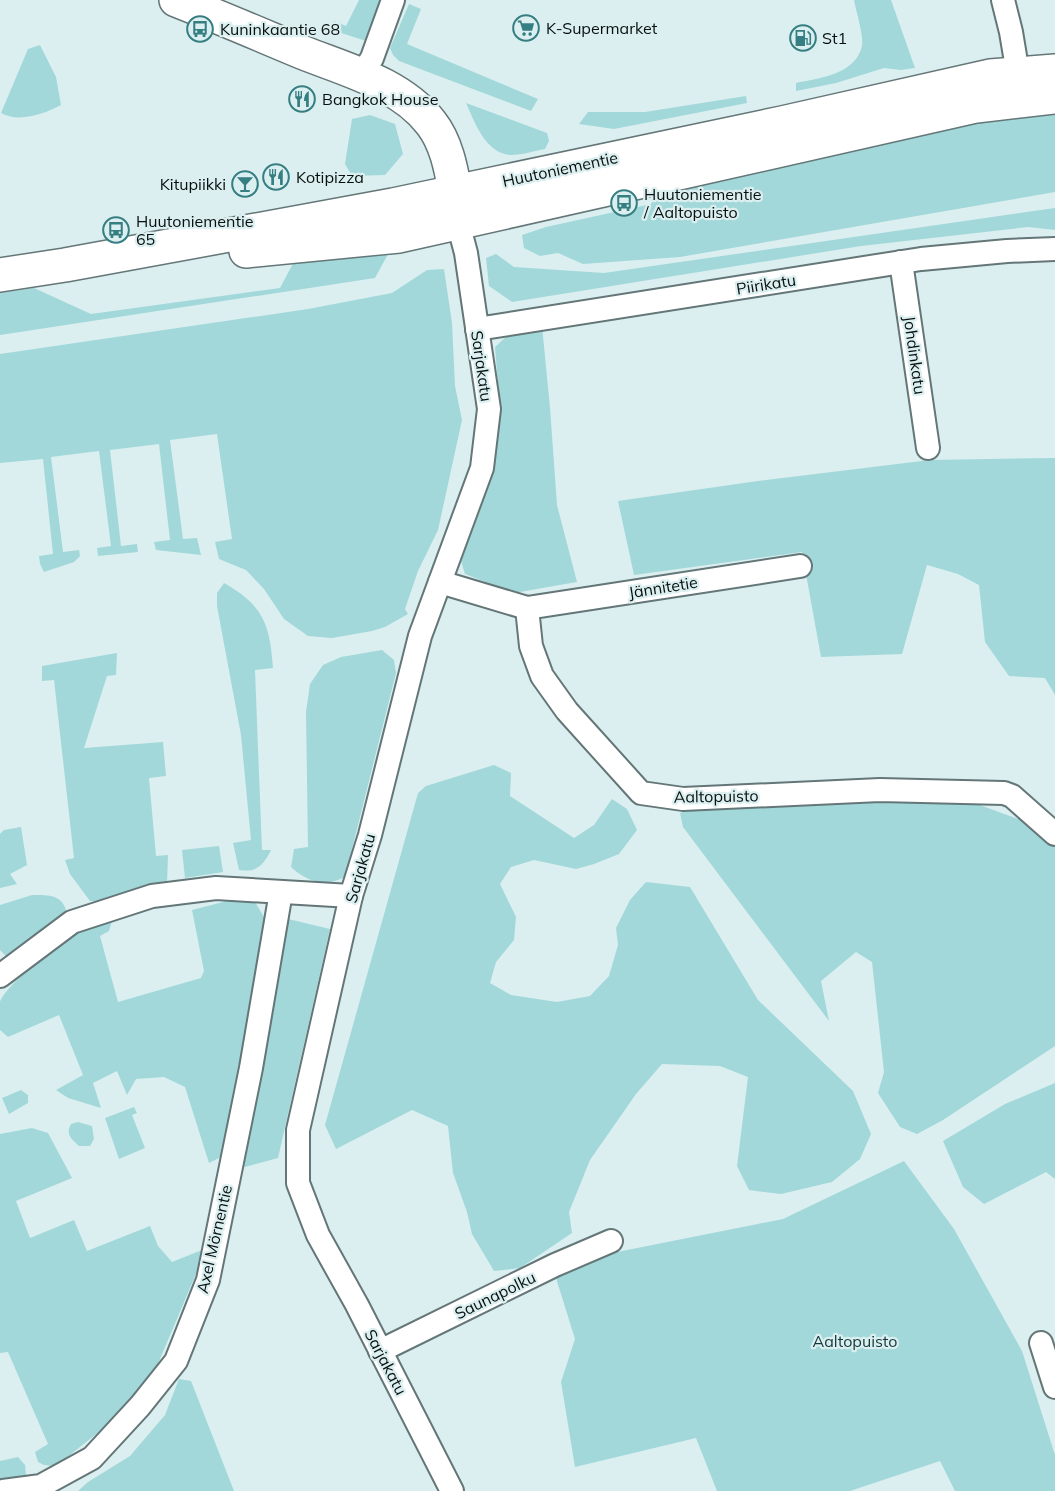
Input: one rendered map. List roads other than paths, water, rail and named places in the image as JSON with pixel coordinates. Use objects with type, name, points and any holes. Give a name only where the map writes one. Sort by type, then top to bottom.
[{"type":"main road","points":[[176,0],[362,76],[385,86],[409,101],[431,122],[441,139],[448,158],[457,207]]},
{"type":"main road","name":"Huutoniementie","points":[[457,207],[782,123],[990,76],[1055,71]]},
{"type":"main road","name":"Huutoniementie","points":[[0,275],[381,207],[457,207],[976,106],[1055,97]]},
{"type":"street","points":[[362,76],[372,58],[393,0]]},
{"type":"street","points":[[1003,0],[1015,56]]},
{"type":"street","name":"Sarjakatu","points":[[452,1491],[318,1235],[298,1183],[298,1130],[351,896],[370,835],[420,636],[482,468],[489,409],[465,245],[457,207]]},
{"type":"street","name":"Piirikatu","points":[[477,329],[901,262],[1007,251],[1055,249]]},
{"type":"street","name":"Johdinkatu","points":[[901,262],[928,448]]},
{"type":"street","name":"Jännitetie","points":[[527,608],[800,566]]},
{"type":"street","points":[[440,582],[527,608]]},
{"type":"street","name":"Aaltopuisto","points":[[527,608],[531,646],[542,676],[567,711],[641,793],[683,799],[880,790],[1004,793],[1012,796],[1055,834]]},
{"type":"street","points":[[0,976],[72,922],[152,896],[216,888],[351,896]]},
{"type":"street","name":"Axel Mörnentie","points":[[3,1491],[41,1486],[92,1458],[140,1406],[176,1361],[208,1280],[251,1068],[281,892]]},
{"type":"street","name":"Saunapolku","points":[[380,1351],[555,1265],[611,1241]]},
{"type":"street","points":[[1041,1343],[1055,1387]]},
{"type":"place","name":"K-Supermarket","points":[[526,28]]},
{"type":"place","name":"Kuninkaantie 68","points":[[200,29]]},
{"type":"place","name":"St1","points":[[803,38]]},
{"type":"place","name":"Bangkok House","points":[[302,99]]},
{"type":"place","name":"Kotipizza","points":[[276,177]]},
{"type":"place","name":"Kitupiikki","points":[[245,184]]},
{"type":"place","name":"Huutoniementie / Aaltopuisto","points":[[624,203]]},
{"type":"place","name":"Huutoniementie 65","points":[[116,230]]}]
